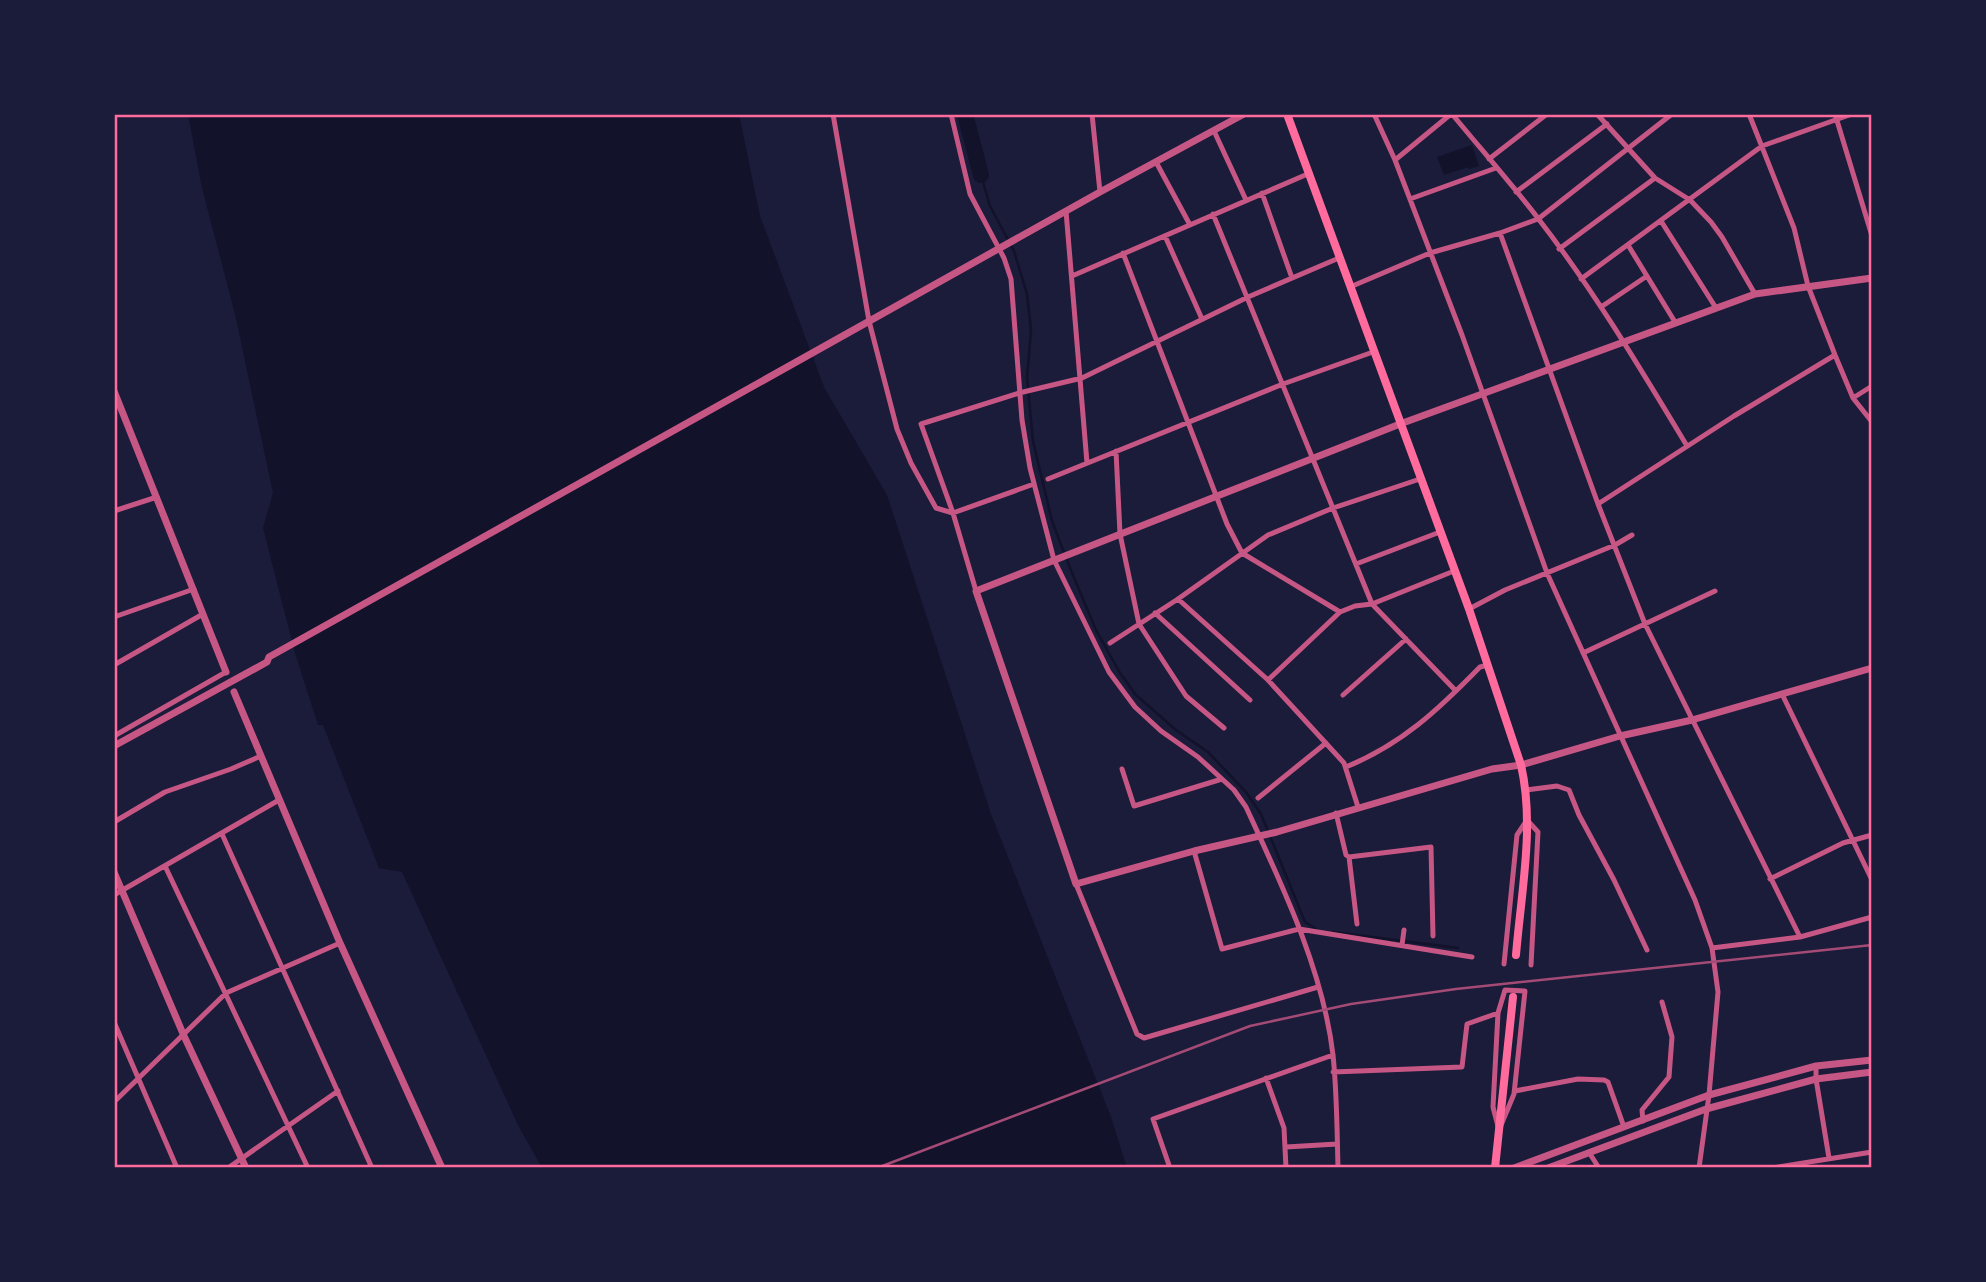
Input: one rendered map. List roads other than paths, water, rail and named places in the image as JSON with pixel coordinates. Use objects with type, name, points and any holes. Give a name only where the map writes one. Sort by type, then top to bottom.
[{"type":"main road","points":[[1287,114],[1469,610],[1521,765],[1526,790],[1527,820],[1516,955]]},
{"type":"main road","points":[[1495,1168],[1513,997]]},
{"type":"street","points":[[833,114],[865,323],[906,453],[936,508],[953,513],[1034,484]]},
{"type":"street","points":[[951,114],[970,194],[1007,267],[1014,295],[1019,393],[1034,484],[1054,560],[1109,672],[1135,707],[1161,732],[1198,757],[1246,807],[1299,929],[1318,986],[1332,1055],[1338,1168]]},
{"type":"street","points":[[1092,114],[1100,192]]},
{"type":"street","points":[[114,746],[865,323],[1244,114]]},
{"type":"street","points":[[1374,114],[1395,160],[1462,335],[1547,573],[1695,900],[1712,948],[1718,992],[1709,1095],[1699,1168]]},
{"type":"street","points":[[1395,160],[1451,114],[1538,219],[1601,307],[1687,446]]},
{"type":"street","points":[[1489,159],[1547,114]]},
{"type":"street","points":[[1597,114],[1656,178],[1690,200],[1722,237],[1755,294]]},
{"type":"street","points":[[1350,287],[1430,253],[1538,219],[1672,114]]},
{"type":"street","points":[[1748,114],[1794,228],[1808,286],[1835,355],[1853,398],[1872,422]]},
{"type":"street","points":[[1581,279],[1762,146],[1836,116],[1852,114]]},
{"type":"street","points":[[1836,116],[1872,236]]},
{"type":"street","points":[[1516,192],[1607,124]]},
{"type":"street","points":[[1214,131],[1246,200]]},
{"type":"street","points":[[1156,162],[1190,225]]},
{"type":"street","points":[[1410,199],[1496,168]]},
{"type":"street","points":[[1072,276],[1310,173]]},
{"type":"street","points":[[1559,249],[1656,178]]},
{"type":"street","points":[[1262,193],[1292,278]]},
{"type":"street","points":[[1066,211],[1087,463]]},
{"type":"street","points":[[1213,214],[1372,604],[1456,691]]},
{"type":"street","points":[[1661,221],[1716,308]]},
{"type":"street","points":[[1500,233],[1598,504],[1645,624],[1800,937]]},
{"type":"street","points":[[1165,236],[1202,319]]},
{"type":"street","points":[[1628,245],[1675,322]]},
{"type":"street","points":[[1123,253],[1217,497],[1242,553],[1340,612]]},
{"type":"street","points":[[1318,986],[1144,1038],[1137,1034],[1076,884],[921,424],[1019,393],[1082,378],[1248,297],[1339,258]]},
{"type":"street","points":[[1601,307],[1647,276]]},
{"type":"street","points":[[976,591],[1400,424],[1755,294],[1872,278]]},
{"type":"street","points":[[1048,479],[1283,384],[1373,352]]},
{"type":"street","points":[[1598,504],[1835,355]]},
{"type":"street","points":[[1853,398],[1872,386]]},
{"type":"street","points":[[114,391],[226,672],[114,736]]},
{"type":"street","points":[[1116,451],[1120,534],[1139,624],[1186,696],[1224,728]]},
{"type":"street","points":[[1110,643],[1268,535],[1333,508],[1420,479]]},
{"type":"street","points":[[114,511],[157,497]]},
{"type":"street","points":[[1356,564],[1440,532]]},
{"type":"street","points":[[1469,610],[1505,590],[1632,536]]},
{"type":"street","points":[[1268,680],[1340,612],[1355,606],[1372,604],[1454,571]]},
{"type":"street","points":[[114,617],[194,589]]},
{"type":"street","points":[[1583,653],[1715,591]]},
{"type":"street","points":[[1178,599],[1268,680],[1326,743],[1346,767],[1358,807]]},
{"type":"street","points":[[114,663],[203,614]]},
{"type":"street","points":[[1155,614],[1250,700]]},
{"type":"street","points":[[1343,695],[1406,639]]},
{"type":"street","points":[[1346,767],[1374,755],[1407,735],[1480,667],[1488,665]]},
{"type":"street","points":[[1076,884],[1194,851],[1277,832],[1492,769],[1521,765],[1620,736],[1692,720],[1872,668]]},
{"type":"street","points":[[234,692],[340,943],[442,1168]]},
{"type":"street","points":[[1782,694],[1872,880]]},
{"type":"street","points":[[1258,798],[1326,743]]},
{"type":"street","points":[[114,822],[165,792],[261,756]]},
{"type":"street","points":[[1122,769],[1134,806],[1222,779]]},
{"type":"street","points":[[1526,790],[1557,786],[1569,790],[1647,950]]},
{"type":"street","points":[[114,895],[279,800]]},
{"type":"street","points":[[1336,813],[1346,855],[1349,857],[1357,924]]},
{"type":"street","points":[[1504,964],[1517,835],[1527,820],[1538,832],[1531,965]]},
{"type":"street","points":[[222,834],[372,1168]]},
{"type":"street","points":[[1770,879],[1853,840],[1872,835]]},
{"type":"street","points":[[1349,857],[1431,847],[1433,936]]},
{"type":"street","points":[[1194,851],[1222,949],[1299,929],[1472,957]]},
{"type":"street","points":[[165,866],[308,1168]]},
{"type":"street","points":[[114,872],[184,1036],[246,1168]]},
{"type":"street","points":[[1712,948],[1800,937],[1872,917]]},
{"type":"street","points":[[1402,945],[1404,930]]},
{"type":"street","points":[[114,1102],[226,993],[340,943]]},
{"type":"street","points":[[1505,990],[1525,991],[1515,1091],[1499,1129],[1493,1107],[1498,1013],[1505,990]]},
{"type":"street","points":[[1643,1121],[1642,1110],[1669,1077],[1672,1037],[1662,1002]]},
{"type":"street","points":[[1333,1072],[1462,1067],[1466,1024],[1498,1013]]},
{"type":"street","points":[[114,1022],[177,1168]]},
{"type":"street","points":[[1170,1168],[1153,1119],[1332,1055]]},
{"type":"street","points":[[1514,1168],[1709,1095],[1816,1066],[1872,1060]]},
{"type":"street","points":[[1816,1066],[1829,1158]]},
{"type":"street","points":[[1548,1168],[1706,1110],[1816,1079],[1872,1072]]},
{"type":"street","points":[[1266,1077],[1284,1128],[1286,1168]]},
{"type":"street","points":[[1515,1091],[1578,1079],[1604,1080],[1608,1082],[1625,1127]]},
{"type":"street","points":[[228,1168],[338,1091]]},
{"type":"street","points":[[1286,1147],[1337,1144]]},
{"type":"street","points":[[1772,1168],[1872,1152]]},
{"type":"street","points":[[1590,1154],[1599,1168]]},
{"type":"waterway","points":[[965,114],[981,175]]},
{"type":"waterway","points":[[981,175],[990,206],[1014,251],[1027,294],[1031,330],[1027,378],[1033,441],[1052,521],[1096,630],[1136,695],[1176,730],[1208,752],[1246,792],[1261,814],[1305,922],[1316,929]]},
{"type":"waterway","points":[[1333,932],[1458,948]]},
{"type":"railway","points":[[877,1168],[1250,1026],[1351,1004],[1456,989],[1872,945]]}]
